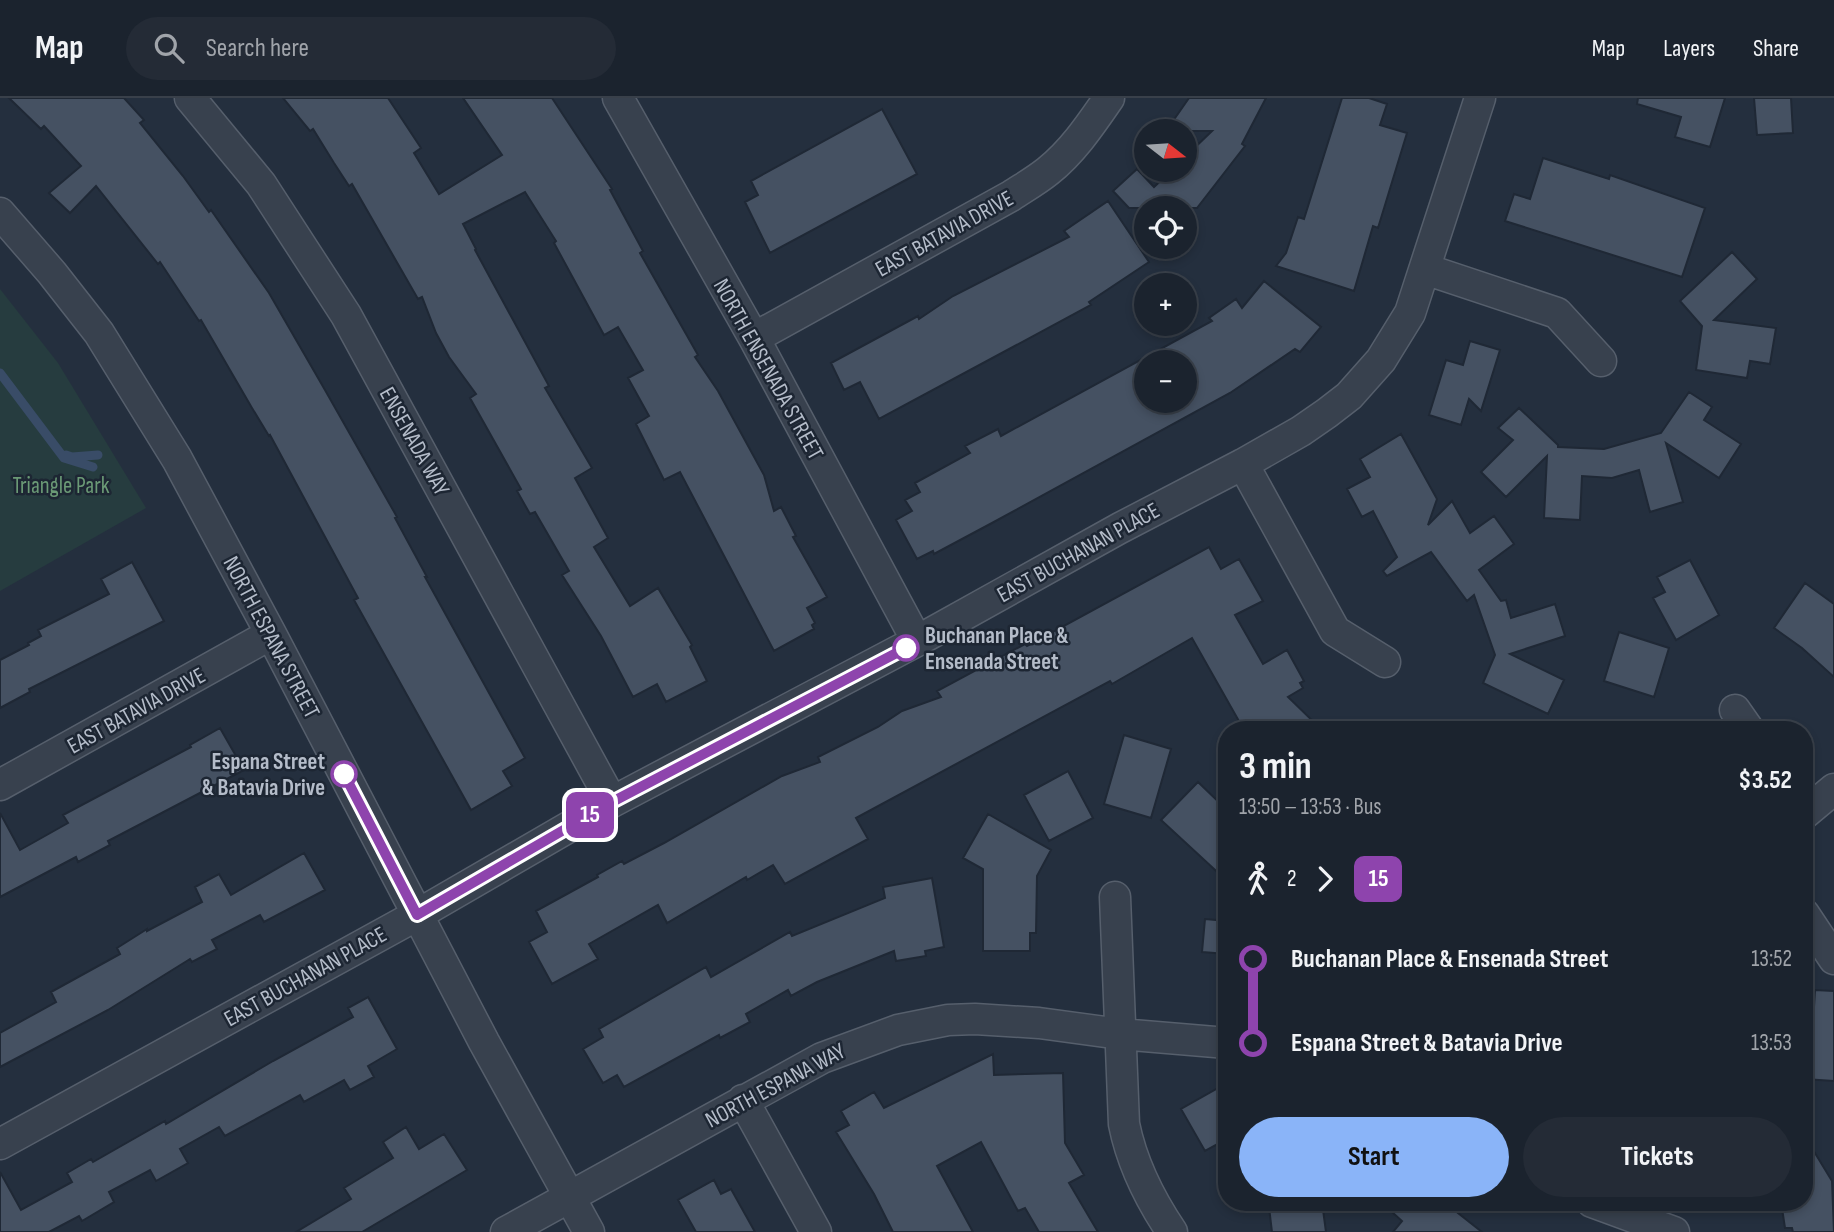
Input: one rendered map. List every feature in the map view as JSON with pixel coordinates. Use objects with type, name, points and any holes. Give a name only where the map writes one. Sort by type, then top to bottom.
[{"type":"street","name":"ENSENADA WAY","points":[[190,98],[261,184],[346,315],[612,802]]},
{"type":"street","name":"NORTH ENSENADA STREET","points":[[618,98],[754,338],[917,641]]},
{"type":"street","name":"EAST BATAVIA DRIVE","points":[[754,338],[1011,196],[1048,171],[1071,148],[1109,98]]},
{"type":"street","name":"EAST BUCHANAN PLACE","points":[[0,1144],[417,915],[612,802],[917,641],[1301,431],[1349,396],[1381,360],[1410,313],[1480,98]]},
{"type":"street","name":"NORTH ESPANA STREET","points":[[0,213],[99,333],[177,459],[417,915],[589,1232]]},
{"type":"street","points":[[1426,269],[1557,313],[1601,361]]},
{"type":"street","points":[[1244,464],[1335,631],[1385,662]]},
{"type":"street","name":"EAST BATAVIA DRIVE","points":[[0,785],[271,634]]},
{"type":"street","points":[[1813,804],[1834,789]]},
{"type":"street","points":[[1115,897],[1124,1124],[1130,1154],[1159,1213],[1172,1232]]},
{"type":"street","points":[[1813,927],[1834,958]]},
{"type":"street","name":"NORTH ESPANA WAY","points":[[506,1232],[743,1100],[843,1048],[898,1030],[948,1020],[975,1018],[1218,1042]]},
{"type":"street","points":[[743,1100],[816,1232]]},
{"type":"street","points":[[1617,1211],[1674,1232]]},
{"type":"green space","name":"Triangle Park","points":[[0,289],[58,363],[146,508],[0,591]]},
{"type":"building","points":[[9,98],[124,98],[144,120],[140,123],[209,212],[211,210],[269,293],[325,390],[397,517],[395,518],[425,577],[525,758],[503,771],[512,786],[471,810],[354,600],[358,598],[270,435],[201,320],[199,321],[160,262],[158,264],[96,186],[70,213],[49,193],[81,166],[44,126],[41,129]]},
{"type":"building","points":[[283,98],[388,98],[421,148],[414,153],[439,194],[502,155],[463,98],[552,98],[612,189],[610,190],[643,251],[640,253],[698,355],[695,357],[718,391],[764,475],[774,511],[781,507],[796,536],[793,537],[827,597],[807,608],[815,623],[812,625],[814,629],[774,651],[680,472],[664,480],[636,424],[649,416],[628,378],[643,370],[618,327],[604,335],[554,243],[556,241],[525,192],[463,224],[549,386],[545,388],[592,468],[575,478],[608,538],[594,547],[630,606],[658,588],[692,645],[690,647],[707,681],[666,702],[657,684],[633,697],[601,636],[562,575],[569,571],[535,512],[530,514],[517,491],[521,489],[470,398],[476,394],[449,357],[422,297],[418,299],[352,184],[349,186],[313,129],[310,131]]},
{"type":"building","points":[[1189,98],[1266,98],[1242,144],[1245,146],[1197,208],[1197,196],[1134,196],[1134,208],[1129,208],[1113,191],[1134,172],[1134,182],[1149,182],[1154,187],[1159,182],[1197,182],[1197,145],[1212,131],[1197,131],[1197,119],[1174,119]]},
{"type":"building","points":[[1342,98],[1369,98],[1387,104],[1380,125],[1407,133],[1378,228],[1373,226],[1354,291],[1276,266],[1286,253],[1298,217],[1304,219]]},
{"type":"building","points":[[1638,98],[1725,98],[1710,147],[1675,137],[1681,117],[1637,104]]},
{"type":"building","points":[[1754,98],[1791,98],[1793,133],[1757,135]]},
{"type":"building","points":[[882,109],[917,174],[770,253],[745,202],[758,195],[751,181]]},
{"type":"building","points":[[1543,158],[1609,179],[1610,175],[1705,208],[1682,277],[1505,221],[1514,194],[1530,199]]},
{"type":"building","points":[[1108,201],[1134,240],[1134,259],[1147,259],[1149,262],[1089,302],[1091,305],[879,419],[860,382],[844,390],[831,363],[918,316],[919,319],[953,296],[1069,237],[1064,231]]},
{"type":"building","points":[[1732,252],[1757,279],[1714,320],[1776,328],[1770,364],[1750,361],[1747,378],[1696,370],[1702,326],[1680,301]]},
{"type":"building","points":[[1264,281],[1321,327],[1300,352],[1295,349],[1230,393],[1197,411],[1197,350],[1159,350],[1184,336],[1197,336],[1197,329],[1212,321],[1209,318],[1236,299],[1242,308]]},
{"type":"building","points":[[1470,341],[1500,350],[1481,411],[1469,399],[1461,425],[1429,415],[1446,360],[1463,365]]},
{"type":"building","points":[[1134,364],[1134,413],[1193,413],[934,554],[933,551],[917,559],[896,520],[912,511],[905,500],[920,492],[915,483],[970,453],[965,446],[998,429],[1001,436]]},
{"type":"building","points":[[1689,392],[1712,407],[1704,420],[1741,444],[1719,478],[1666,443],[1683,502],[1650,512],[1639,470],[1612,478],[1582,476],[1580,520],[1544,518],[1547,456],[1506,497],[1481,472],[1513,440],[1498,428],[1519,408],[1558,447],[1604,449],[1661,433]]},
{"type":"building","points":[[1401,434],[1437,499],[1428,525],[1452,501],[1470,533],[1494,516],[1514,544],[1479,570],[1501,601],[1506,600],[1511,618],[1555,604],[1565,636],[1510,654],[1564,680],[1548,714],[1483,683],[1495,655],[1474,595],[1467,601],[1431,552],[1387,576],[1383,571],[1397,557],[1373,511],[1362,517],[1347,489],[1370,477],[1360,459]]},
{"type":"building","points":[[1209,547],[1221,569],[1239,559],[1263,601],[1235,615],[1263,664],[1287,650],[1304,681],[1300,683],[1303,688],[1288,697],[1313,721],[1239,721],[1192,638],[1112,684],[1110,681],[856,818],[868,839],[785,884],[773,865],[747,880],[746,877],[667,923],[658,905],[589,944],[598,959],[552,984],[529,942],[547,932],[536,911],[622,861],[624,864],[664,843],[782,776],[820,762],[818,757],[878,727],[902,711],[941,697],[937,691],[1025,644],[1027,646]]},
{"type":"building","points":[[1690,560],[1719,615],[1676,640],[1653,598],[1665,592],[1657,577]]},
{"type":"building","points":[[132,562],[164,621],[29,689],[30,692],[0,708],[0,660],[41,636],[38,630],[109,594],[101,579]]},
{"type":"building","points":[[1805,583],[1834,604],[1834,677],[1802,648],[1774,628]]},
{"type":"building","points":[[1619,632],[1669,648],[1654,697],[1604,681]]},
{"type":"building","points":[[220,728],[244,770],[108,841],[110,845],[78,862],[76,857],[0,897],[0,813],[20,850],[68,823],[63,815],[191,747],[190,745]]},
{"type":"building","points":[[1124,735],[1171,749],[1151,818],[1104,804]]},
{"type":"building","points":[[1068,771],[1093,818],[1049,841],[1024,795]]},
{"type":"building","points":[[1198,782],[1218,801],[1218,873],[1161,820]]},
{"type":"building","points":[[988,814],[1051,850],[1037,876],[1036,933],[1030,933],[1030,951],[983,951],[983,869],[963,858]]},
{"type":"building","points":[[304,853],[325,890],[264,922],[260,915],[212,940],[217,949],[192,962],[190,959],[108,1010],[0,1067],[0,1033],[56,1002],[51,992],[120,954],[117,948],[147,929],[202,902],[195,887],[219,874],[231,895]]},
{"type":"building","points":[[932,878],[944,947],[925,951],[926,956],[896,961],[894,951],[817,982],[791,996],[788,990],[746,1014],[750,1022],[720,1038],[719,1035],[624,1087],[617,1075],[603,1083],[583,1049],[603,1037],[599,1029],[706,967],[711,977],[790,932],[792,936],[885,898],[883,887]]},
{"type":"building","points":[[1205,919],[1218,920],[1218,953],[1202,952]]},
{"type":"building","points":[[1815,990],[1834,991],[1834,1081],[1813,1080]]},
{"type":"building","points":[[368,997],[397,1049],[368,1066],[374,1077],[350,1090],[344,1080],[304,1102],[300,1095],[225,1136],[219,1127],[180,1149],[188,1163],[156,1181],[150,1170],[109,1192],[114,1202],[82,1221],[79,1216],[49,1232],[0,1232],[0,1172],[21,1210],[72,1182],[67,1173],[91,1159],[93,1162],[165,1121],[166,1124],[353,1017],[348,1008]]},
{"type":"building","points":[[993,1054],[994,1075],[1063,1073],[1065,1143],[1084,1175],[1069,1183],[1098,1232],[1039,1232],[1025,1208],[1018,1211],[981,1142],[937,1166],[973,1232],[893,1232],[874,1194],[836,1132],[849,1125],[841,1111],[874,1092],[884,1108]]},
{"type":"building","points":[[1218,1088],[1218,1144],[1205,1151],[1181,1109]]},
{"type":"building","points":[[406,1127],[419,1149],[444,1134],[467,1170],[362,1232],[296,1232],[351,1199],[344,1188],[393,1158],[383,1142]]},
{"type":"building","points":[[1813,1150],[1832,1181],[1834,1232],[1793,1232],[1792,1228],[1785,1228],[1782,1211],[1813,1211]]},
{"type":"building","points":[[714,1180],[721,1194],[731,1189],[755,1232],[696,1232],[678,1200]]},
{"type":"building","points":[[1269,1211],[1323,1211],[1326,1232],[1272,1232]]},
{"type":"building","points":[[1391,1211],[1455,1211],[1482,1232],[1393,1232],[1402,1221]]},
{"type":"waterway","points":[[0,373],[64,458],[93,467]]},
{"type":"waterway","points":[[66,455],[98,455]]},
{"type":"bus line","name":"15","points":[[344,774],[417,915],[612,802],[906,648]]},
{"type":"place","name":"Buchanan Place & Ensenada Street","points":[[906,648]]},
{"type":"place","name":"Espana Street & Batavia Drive","points":[[344,774]]}]
